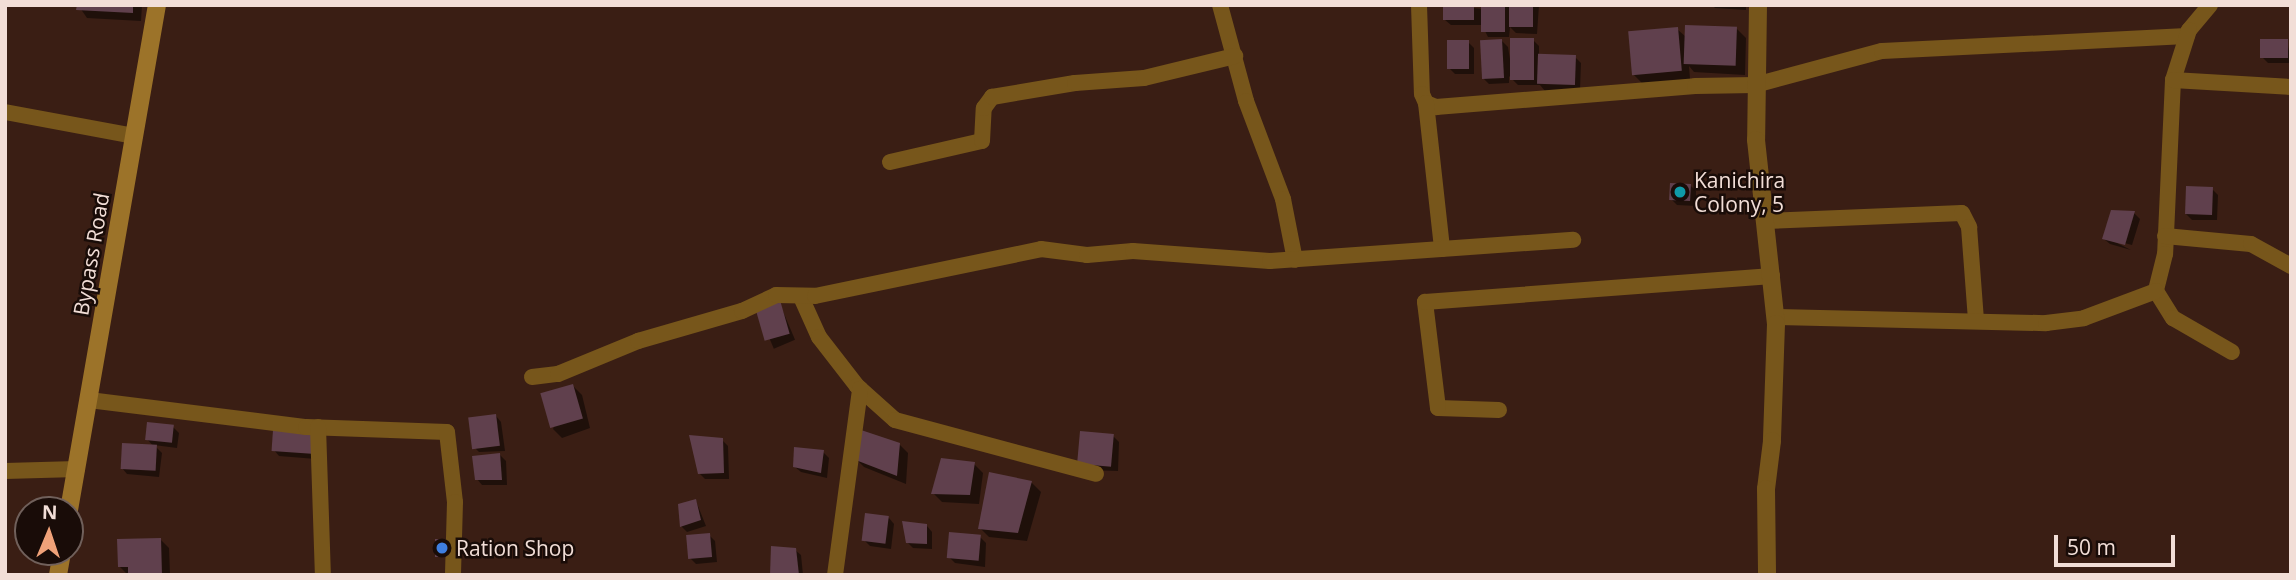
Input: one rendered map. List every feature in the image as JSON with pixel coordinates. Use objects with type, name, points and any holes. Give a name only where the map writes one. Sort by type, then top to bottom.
[{"type":"main road","name":"Bypass Road","points":[[72,496],[157,5]]},
{"type":"street","points":[[1220,5],[1246,101],[1283,199],[1295,260]]},
{"type":"street","points":[[1419,5],[1419,73],[1426,103],[1442,249]]},
{"type":"street","points":[[1758,5],[1755,85],[1759,185],[1775,317],[1772,441],[1766,489],[1767,575]]},
{"type":"street","points":[[2210,5],[2187,36],[2173,80],[2165,236],[2156,291],[2173,318],[2232,352]]},
{"type":"street","points":[[1426,103],[1436,107],[1695,86],[1755,85],[1882,51],[2187,36]]},
{"type":"street","points":[[890,162],[982,141],[984,108],[992,97],[1144,78],[1235,55]]},
{"type":"street","points":[[2173,80],[2291,87]]},
{"type":"street","points":[[5,112],[135,136]]},
{"type":"street","points":[[1765,221],[1962,213],[1969,227],[1976,321]]},
{"type":"street","points":[[2165,236],[2251,244],[2291,266]]},
{"type":"street","points":[[532,377],[558,374],[638,341],[742,311],[763,299],[801,297],[1041,249],[1087,255],[1133,251],[1295,260],[1573,240]]},
{"type":"street","points":[[1499,410],[1438,408],[1425,302],[1772,276]]},
{"type":"street","points":[[1775,317],[2046,323],[2084,318],[2156,291]]},
{"type":"street","points":[[801,297],[819,337],[860,389],[895,420],[1096,474]]},
{"type":"street","points":[[835,575],[860,389]]},
{"type":"street","points":[[89,400],[318,427],[447,432],[454,502],[453,575]]},
{"type":"street","points":[[318,427],[323,575]]},
{"type":"street","points":[[5,471],[77,469]]},
{"type":"building","points":[[77,5],[133,5],[133,13],[76,10]]},
{"type":"building","points":[[1443,5],[1474,5],[1474,20],[1443,20]]},
{"type":"building","points":[[1481,5],[1505,5],[1505,32],[1481,32]]},
{"type":"building","points":[[1509,5],[1533,5],[1533,27],[1509,27]]},
{"type":"building","points":[[1685,25],[1737,27],[1736,66],[1684,64]]},
{"type":"building","points":[[1678,27],[1682,71],[1632,75],[1628,31]]},
{"type":"building","points":[[1510,38],[1534,38],[1534,80],[1510,80]]},
{"type":"building","points":[[1502,39],[1504,78],[1482,79],[1480,40]]},
{"type":"building","points":[[2260,39],[2288,39],[2288,58],[2260,58]]},
{"type":"building","points":[[1447,40],[1469,40],[1469,69],[1447,69]]},
{"type":"building","points":[[1538,54],[1576,55],[1575,85],[1537,84]]},
{"type":"building","name":"Kanichira Colony, 5","points":[[1670,183],[1691,184],[1690,201],[1669,200]]},
{"type":"building","points":[[2186,186],[2213,187],[2212,215],[2185,214]]},
{"type":"building","points":[[2111,210],[2135,211],[2125,245],[2102,239]]},
{"type":"building","points":[[780,300],[790,334],[765,341],[755,307]]},
{"type":"building","points":[[573,384],[583,419],[550,428],[540,393]]},
{"type":"building","points":[[496,414],[500,446],[472,449],[468,417]]},
{"type":"building","points":[[147,422],[174,425],[172,443],[145,440]]},
{"type":"building","points":[[273,430],[313,433],[311,454],[272,451]]},
{"type":"building","points":[[861,430],[900,443],[897,476],[853,459]]},
{"type":"building","points":[[1080,431],[1114,434],[1111,467],[1077,464]]},
{"type":"building","points":[[689,435],[723,438],[724,473],[698,474]]},
{"type":"building","points":[[122,443],[157,445],[156,471],[121,469]]},
{"type":"building","points":[[794,447],[824,450],[821,473],[793,467]]},
{"type":"building","points":[[500,453],[502,480],[475,480],[472,456]]},
{"type":"building","points":[[941,458],[975,462],[970,495],[931,494]]},
{"type":"building","points":[[989,472],[1032,481],[1018,533],[978,529]]},
{"type":"building","points":[[696,499],[701,520],[680,527],[678,504]]},
{"type":"building","points":[[865,513],[889,516],[885,544],[862,541]]},
{"type":"building","points":[[902,521],[927,524],[927,544],[906,543]]},
{"type":"building","points":[[949,532],[981,535],[979,561],[947,558]]},
{"type":"building","points":[[710,533],[712,557],[688,559],[686,535]]},
{"type":"building","points":[[161,538],[162,575],[128,575],[128,567],[118,567],[117,539]]},
{"type":"building","name":"Ration Shop","points":[[435,539],[449,539],[449,557],[435,557]]},
{"type":"building","points":[[771,546],[796,548],[799,575],[770,575]]},
{"type":"place","name":"Kanichira Colony, 5","points":[[1680,192]]},
{"type":"place","name":"Ration Shop","points":[[442,548]]}]
